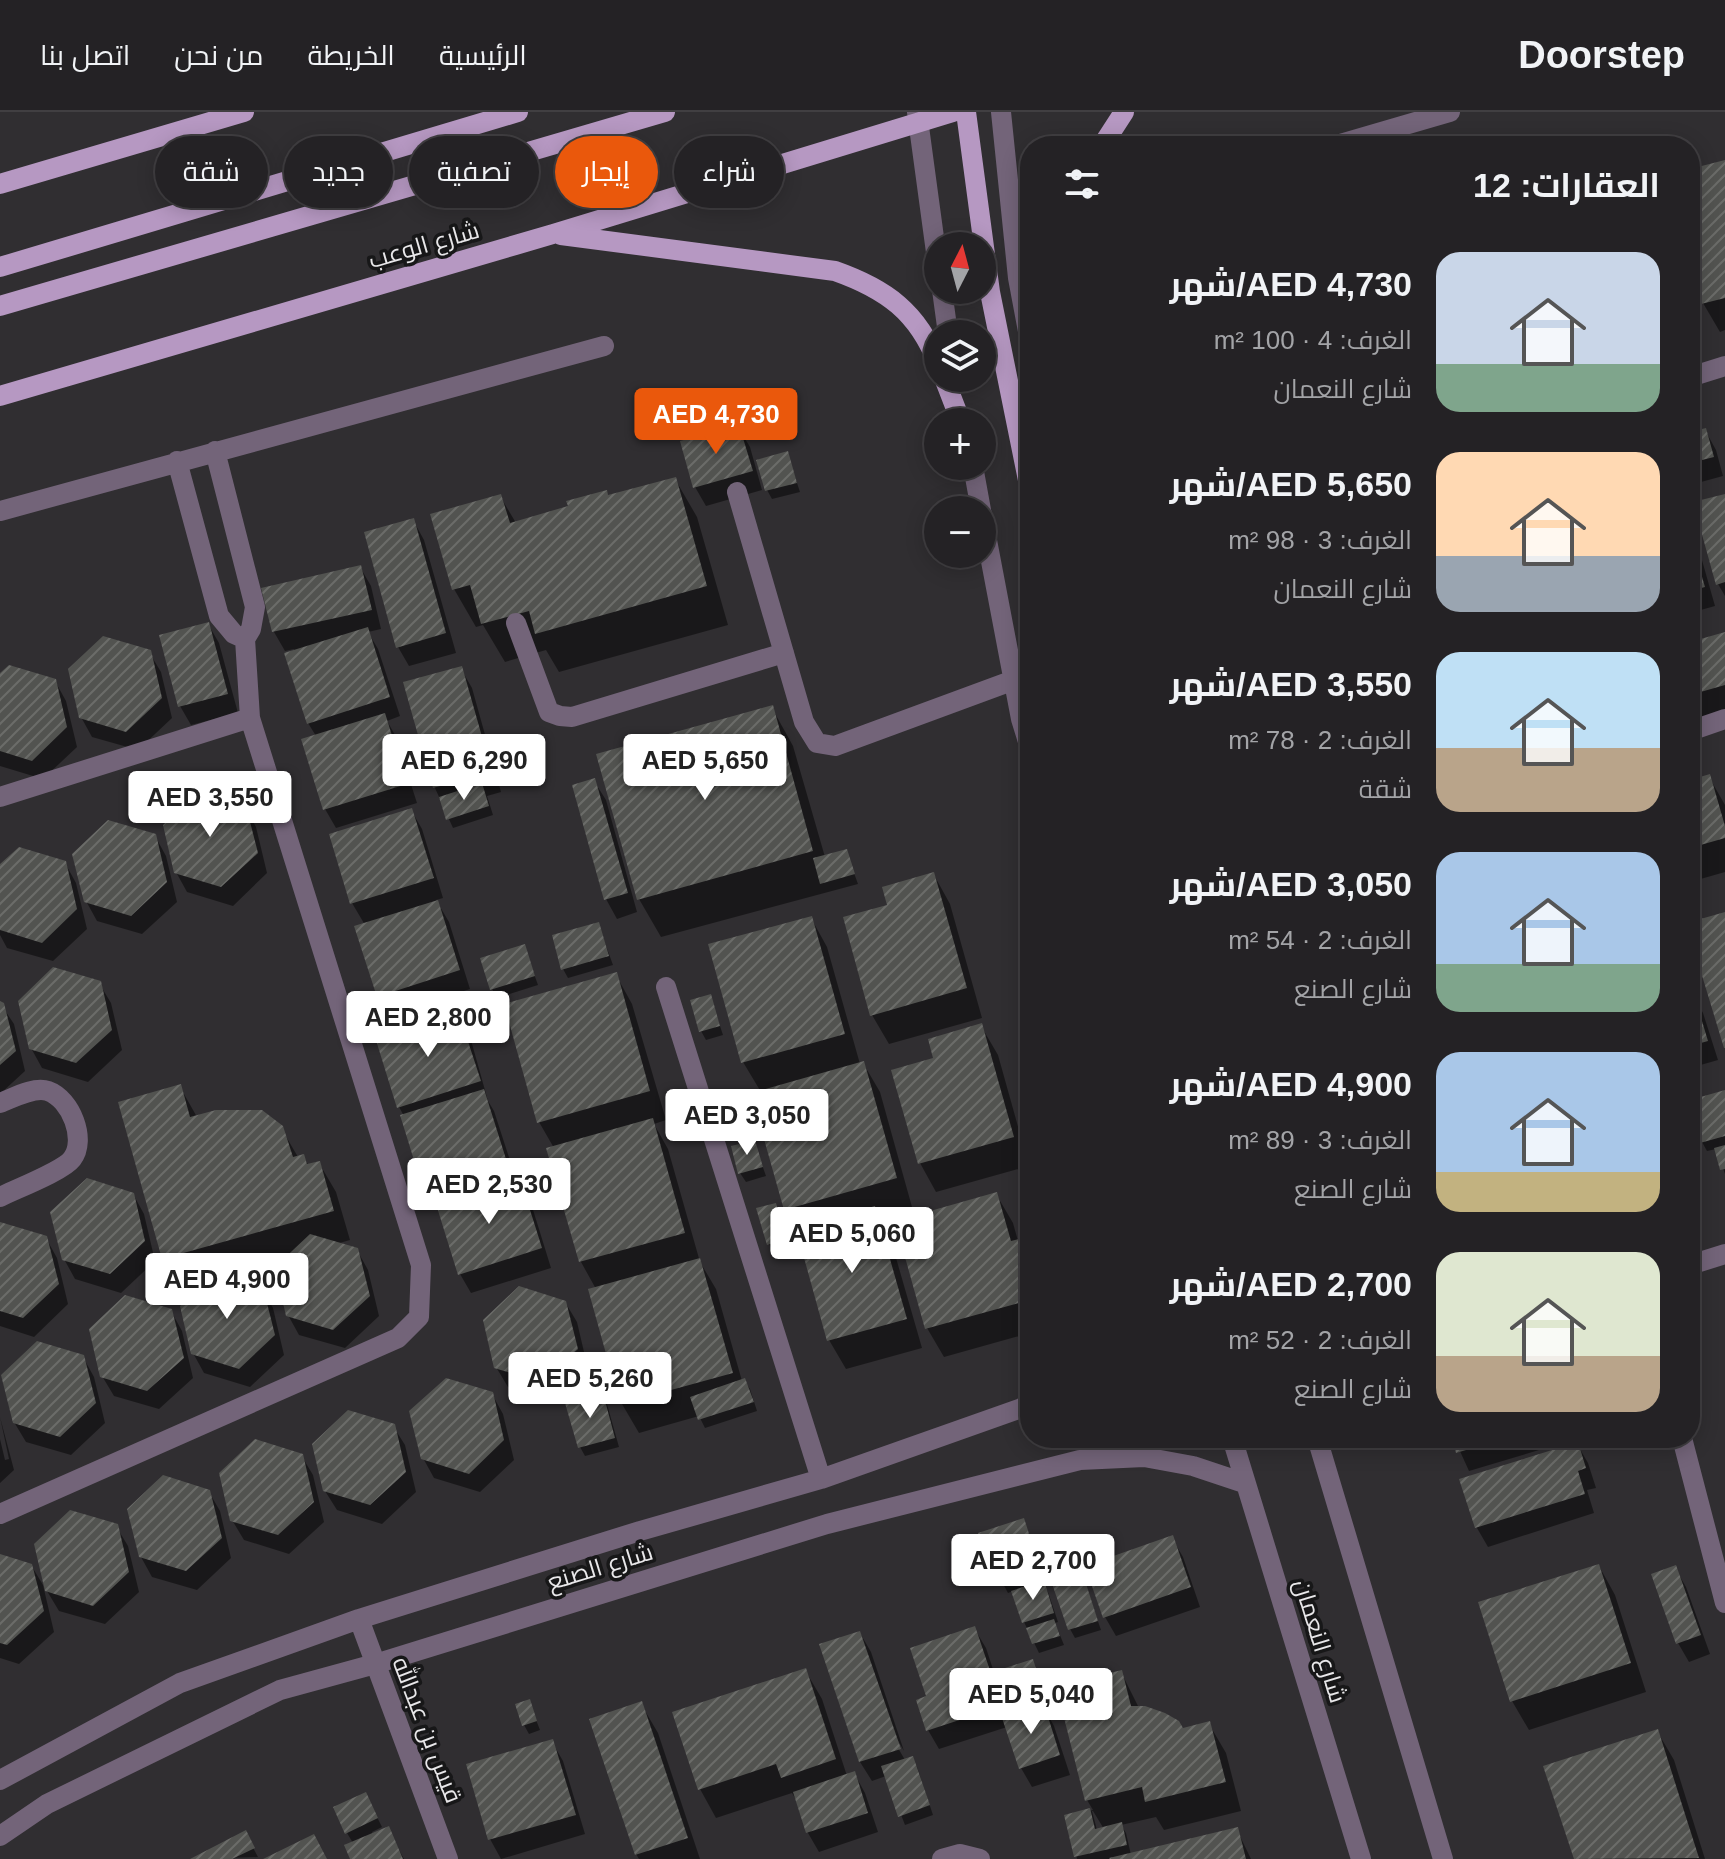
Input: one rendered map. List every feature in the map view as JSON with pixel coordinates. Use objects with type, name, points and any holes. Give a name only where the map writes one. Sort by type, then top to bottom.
[{"type":"main road","points":[[0,184],[244,112]]},
{"type":"main road","points":[[0,267],[518,112]]},
{"type":"main road","points":[[0,306],[665,112]]},
{"type":"main road","name":"شارع الوعب","points":[[0,396],[553,234],[918,116],[953,112]]},
{"type":"main road","points":[[966,112],[990,292],[1020,440]]},
{"type":"main road","points":[[1108,136],[1124,112]]},
{"type":"main road","points":[[553,234],[835,271],[860,280],[891,298],[914,319],[924,334]]},
{"type":"street","points":[[1001,112],[1020,289]]},
{"type":"street","points":[[1367,136],[1450,112]]},
{"type":"street","points":[[918,116],[933,232]]},
{"type":"street","points":[[0,511],[604,346]]},
{"type":"street","points":[[1700,374],[1725,366]]},
{"type":"street","points":[[0,1514],[398,1338],[419,1317],[421,1265],[250,718],[245,639],[251,629],[255,607],[215,451]]},
{"type":"street","points":[[177,461],[219,616],[234,634],[245,639]]},
{"type":"street","points":[[737,492],[804,722],[817,743],[835,746],[1014,680]]},
{"type":"street","points":[[993,568],[1020,706]]},
{"type":"street","points":[[516,623],[549,712],[560,716],[572,717],[784,653]]},
{"type":"street","points":[[0,797],[250,718]]},
{"type":"street","points":[[1700,728],[1725,719]]},
{"type":"street","points":[[666,987],[821,1479]]},
{"type":"street","points":[[0,1103],[29,1092],[47,1090],[62,1100],[74,1117],[78,1151],[70,1163],[0,1197]]},
{"type":"street","points":[[1700,1262],[1725,1254]]},
{"type":"street","name":"شارع الصنع","points":[[0,1780],[180,1683],[359,1619],[640,1531],[821,1479],[1020,1409]]},
{"type":"street","name":"شارع النعمان","points":[[1235,1448],[1361,1859]]},
{"type":"street","points":[[1320,1448],[1443,1859]]},
{"type":"street","points":[[1685,1448],[1725,1603]]},
{"type":"street","name":"شارع الصنع","points":[[0,1836],[47,1804],[280,1690],[375,1664],[827,1524],[1080,1460],[1144,1457],[1193,1466],[1244,1483]]},
{"type":"street","name":"قيس بن عبدالله","points":[[359,1619],[448,1859]]},
{"type":"street","points":[[942,1859],[960,1854],[980,1859]]},
{"type":"building","points":[[1725,160],[1725,298],[1701,304],[1700,300],[1700,166]]},
{"type":"building","points":[[739,425],[753,471],[693,488],[680,441]]},
{"type":"building","points":[[1706,428],[1714,457],[1700,460],[1700,430]]},
{"type":"building","points":[[788,451],[797,483],[765,491],[756,460]]},
{"type":"building","points":[[676,477],[707,586],[535,634],[529,611],[481,624],[470,585],[452,590],[430,514],[501,494],[510,523],[568,506],[566,501],[607,490],[608,495]]},
{"type":"building","points":[[1725,494],[1725,582],[1716,585],[1700,527],[1700,500]]},
{"type":"building","points":[[414,518],[446,633],[396,648],[364,532]]},
{"type":"building","points":[[361,565],[372,610],[272,632],[261,588]]},
{"type":"building","points":[[1700,570],[1705,587],[1700,588]]},
{"type":"building","points":[[209,622],[228,694],[178,707],[159,635]]},
{"type":"building","points":[[368,627],[390,697],[307,724],[284,653]]},
{"type":"building","points":[[1725,632],[1725,685],[1700,692],[1700,639]]},
{"type":"building","points":[[103,636],[151,650],[162,698],[126,732],[79,718],[68,669]]},
{"type":"building","points":[[9,665],[56,679],[67,727],[32,761],[0,751],[0,673]]},
{"type":"building","points":[[462,666],[492,772],[433,788],[403,682]]},
{"type":"building","points":[[773,705],[813,851],[637,900],[596,754]]},
{"type":"building","points":[[385,713],[407,784],[323,810],[301,739]]},
{"type":"building","points":[[1710,774],[1725,826],[1725,838],[1700,845],[1700,777]]},
{"type":"building","points":[[595,778],[628,893],[604,900],[572,785]]},
{"type":"building","points":[[482,783],[489,806],[446,820],[439,797]]},
{"type":"building","points":[[198,792],[246,806],[258,853],[221,887],[174,873],[163,825]]},
{"type":"building","points":[[412,808],[434,878],[350,904],[329,834]]},
{"type":"building","points":[[108,820],[156,834],[167,882],[131,916],[84,902],[72,854]]},
{"type":"building","points":[[19,847],[66,861],[77,909],[42,943],[0,930],[0,864]]},
{"type":"building","points":[[847,849],[855,874],[820,884],[813,858]]},
{"type":"building","points":[[934,872],[967,988],[870,1016],[843,917],[887,905],[882,887]]},
{"type":"building","points":[[438,900],[460,970],[377,997],[354,926]]},
{"type":"building","points":[[1725,912],[1725,1048],[1700,969],[1700,919]]},
{"type":"building","points":[[812,916],[845,1034],[741,1063],[708,944]]},
{"type":"building","points":[[599,922],[609,956],[561,970],[552,935]]},
{"type":"building","points":[[525,944],[535,976],[490,990],[480,958]]},
{"type":"building","points":[[53,967],[101,981],[112,1030],[76,1063],[29,1049],[18,1001]]},
{"type":"building","points":[[617,972],[650,1091],[537,1123],[504,1004]]},
{"type":"building","points":[[711,994],[720,1026],[699,1032],[690,1000]]},
{"type":"building","points":[[0,1001],[4,1003],[16,1051],[0,1065]]},
{"type":"building","points":[[458,1011],[481,1081],[397,1108],[375,1037]]},
{"type":"building","points":[[1700,1014],[1708,1041],[1700,1043]]},
{"type":"building","points":[[982,1023],[1014,1137],[918,1164],[891,1070],[933,1058],[928,1039]]},
{"type":"building","points":[[864,1061],[897,1178],[784,1210],[751,1093]]},
{"type":"building","points":[[181,1084],[190,1117],[216,1110],[262,1110],[283,1126],[293,1157],[304,1154],[307,1164],[320,1161],[334,1211],[162,1259],[118,1102]]},
{"type":"building","points":[[484,1089],[506,1159],[422,1186],[400,1115]]},
{"type":"building","points":[[1725,1090],[1725,1136],[1700,1143],[1700,1097]]},
{"type":"building","points":[[653,1118],[685,1233],[579,1262],[546,1148]]},
{"type":"building","points":[[755,1140],[763,1167],[738,1174],[731,1146]]},
{"type":"building","points":[[1725,1145],[1725,1169],[1720,1170],[1714,1148]]},
{"type":"building","points":[[87,1178],[134,1193],[145,1241],[110,1274],[62,1260],[50,1212]]},
{"type":"building","points":[[520,1178],[542,1248],[458,1275],[436,1204]]},
{"type":"building","points":[[997,1192],[1011,1241],[1020,1239],[1020,1303],[925,1329],[895,1221]]},
{"type":"building","points":[[776,1203],[786,1239],[767,1245],[756,1208]]},
{"type":"building","points":[[875,1206],[907,1319],[827,1341],[798,1236],[833,1226],[832,1218]]},
{"type":"building","points":[[0,1222],[47,1236],[59,1284],[23,1318],[0,1311]]},
{"type":"building","points":[[310,1234],[358,1248],[370,1296],[333,1330],[286,1316],[275,1267]]},
{"type":"building","points":[[700,1258],[733,1373],[620,1404],[588,1289]]},
{"type":"building","points":[[216,1272],[263,1287],[275,1335],[239,1369],[191,1354],[180,1306]]},
{"type":"building","points":[[519,1286],[566,1301],[578,1349],[541,1382],[494,1368],[483,1320]]},
{"type":"building","points":[[125,1295],[172,1309],[184,1358],[147,1391],[100,1377],[89,1329]]},
{"type":"building","points":[[37,1341],[84,1355],[96,1403],[60,1437],[13,1423],[1,1375]]},
{"type":"building","points":[[446,1378],[493,1392],[504,1440],[469,1474],[421,1459],[409,1411]]},
{"type":"building","points":[[745,1378],[754,1402],[698,1420],[690,1397]]},
{"type":"building","points":[[603,1393],[615,1438],[578,1448],[565,1403]]},
{"type":"building","points":[[348,1410],[395,1424],[406,1472],[370,1505],[323,1491],[312,1444]]},
{"type":"building","points":[[255,1439],[303,1454],[314,1502],[278,1535],[230,1521],[219,1473]]},
{"type":"building","points":[[1455,1448],[1473,1448],[1456,1453]]},
{"type":"building","points":[[1559,1448],[1580,1448],[1586,1468],[1578,1471],[1585,1494],[1475,1528],[1459,1479]]},
{"type":"building","points":[[163,1475],[210,1490],[222,1538],[186,1571],[139,1557],[127,1509]]},
{"type":"building","points":[[70,1510],[118,1524],[129,1572],[93,1606],[45,1591],[34,1544]]},
{"type":"building","points":[[1024,1518],[1032,1543],[987,1558],[978,1533]]},
{"type":"building","points":[[1173,1535],[1191,1587],[1103,1618],[1085,1566]]},
{"type":"building","points":[[1034,1547],[1042,1571],[1001,1585],[992,1562]]},
{"type":"building","points":[[0,1554],[32,1564],[44,1611],[7,1645],[0,1643]]},
{"type":"building","points":[[1599,1564],[1631,1663],[1510,1702],[1478,1602]]},
{"type":"building","points":[[1080,1565],[1098,1621],[1068,1630],[1049,1575]]},
{"type":"building","points":[[1676,1565],[1701,1635],[1676,1644],[1651,1574]]},
{"type":"building","points":[[1044,1580],[1054,1613],[1022,1623],[1011,1591]]},
{"type":"building","points":[[1054,1619],[1060,1636],[1032,1644],[1026,1628]]},
{"type":"building","points":[[975,1626],[1002,1706],[926,1731],[916,1700],[926,1696],[910,1648]]},
{"type":"building","points":[[860,1631],[901,1749],[859,1762],[819,1644]]},
{"type":"building","points":[[1033,1659],[1042,1688],[1011,1698],[1002,1669]]},
{"type":"building","points":[[806,1668],[836,1759],[781,1778],[776,1764],[698,1790],[672,1712]]},
{"type":"building","points":[[1122,1670],[1131,1706],[1145,1706],[1165,1713],[1179,1721],[1183,1728],[1210,1721],[1226,1782],[1145,1802],[1142,1787],[1085,1801],[1056,1686]]},
{"type":"building","points":[[530,1699],[537,1721],[522,1726],[515,1704]]},
{"type":"building","points":[[642,1701],[688,1838],[635,1855],[589,1719]]},
{"type":"building","points":[[1044,1704],[1060,1755],[1019,1769],[1002,1718]]},
{"type":"building","points":[[1658,1729],[1699,1858],[1574,1859],[1543,1766]]},
{"type":"building","points":[[553,1739],[576,1815],[488,1840],[466,1764]]},
{"type":"building","points":[[913,1756],[930,1805],[898,1817],[881,1766]]},
{"type":"building","points":[[855,1771],[868,1813],[806,1833],[793,1792]]},
{"type":"building","points":[[366,1792],[378,1818],[345,1834],[333,1807]]},
{"type":"building","points":[[1090,1808],[1095,1829],[1122,1822],[1127,1845],[1074,1857],[1064,1815]]},
{"type":"building","points":[[389,1826],[403,1859],[350,1859],[344,1845]]},
{"type":"building","points":[[1238,1827],[1246,1859],[1109,1858]]},
{"type":"building","points":[[246,1830],[255,1848],[232,1859],[190,1859]]},
{"type":"building","points":[[314,1834],[327,1859],[263,1859]]}]
